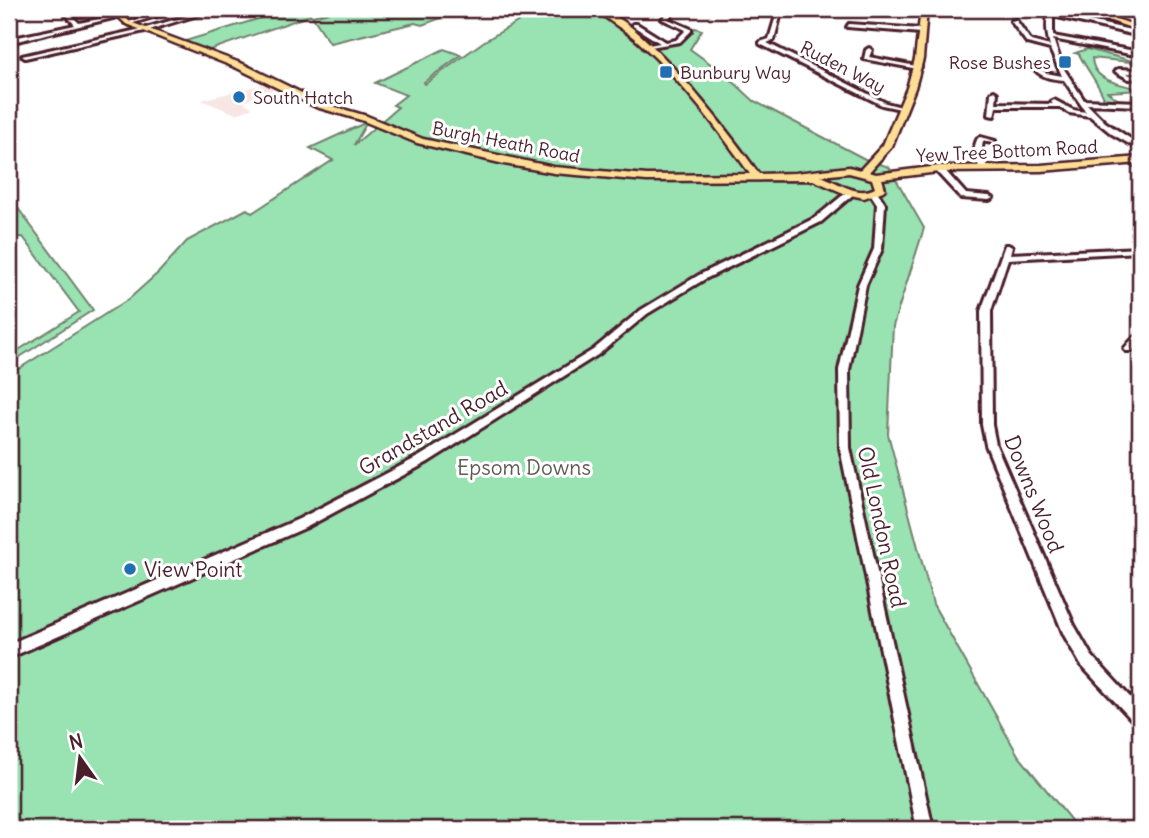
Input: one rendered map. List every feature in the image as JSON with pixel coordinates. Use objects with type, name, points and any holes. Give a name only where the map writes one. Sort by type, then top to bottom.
[{"type":"highway","points":[[1080,9],[1140,29]]},
{"type":"main road","points":[[598,9],[624,25],[682,83],[724,130],[757,177]]},
{"type":"main road","points":[[864,172],[870,162],[887,146],[903,109],[918,67],[924,9]]},
{"type":"main road","name":"Burgh Heath Road","points":[[115,11],[128,23],[240,66],[319,105],[364,118],[420,141],[523,165],[647,178],[795,176],[849,170]]},
{"type":"main road","name":"Yew Tree Bottom Road","points":[[876,177],[939,169],[1041,168],[1135,160]]},
{"type":"main road","points":[[849,170],[870,162]]},
{"type":"main road","points":[[849,170],[876,177],[880,189],[874,193],[851,193]]},
{"type":"main road","points":[[835,185],[832,177],[836,173]]},
{"type":"main road","name":"Burgh Heath Road","points":[[795,176],[814,177],[851,193]]},
{"type":"street","points":[[63,9],[78,25]]},
{"type":"street","points":[[128,23],[178,9]]},
{"type":"street","points":[[24,57],[215,9]]},
{"type":"street","points":[[646,47],[678,41],[690,30],[666,20],[675,9]]},
{"type":"street","name":"Ruden Way","points":[[780,9],[771,43],[884,104],[903,109]]},
{"type":"street","points":[[1038,9],[1140,34]]},
{"type":"street","points":[[1091,13],[1104,9]]},
{"type":"street","points":[[9,41],[78,25],[115,11]]},
{"type":"street","points":[[1052,11],[1050,37],[1067,78],[1091,114],[1140,148]]},
{"type":"street","points":[[1014,21],[1029,42],[1053,48]]},
{"type":"street","points":[[849,26],[873,24],[920,31]]},
{"type":"street","points":[[635,25],[666,44]]},
{"type":"street","points":[[1050,37],[1140,54]]},
{"type":"street","points":[[869,50],[866,58],[918,67]]},
{"type":"street","points":[[1035,66],[1036,70],[1045,75],[1067,78]]},
{"type":"street","points":[[992,115],[994,93]]},
{"type":"street","points":[[1049,99],[1071,112],[1091,114]]},
{"type":"street","points":[[1083,102],[1140,104]]},
{"type":"street","points":[[994,105],[1057,106]]},
{"type":"street","points":[[972,133],[979,139],[992,141]]},
{"type":"street","points":[[979,139],[978,158],[984,168]]},
{"type":"street","points":[[1135,160],[1140,167]]},
{"type":"street","points":[[939,169],[964,196],[989,198]]},
{"type":"street","name":"Grandstand Road","points":[[9,651],[303,523],[424,458],[596,352],[644,312],[702,277],[818,220],[851,193]]},
{"type":"street","name":"Old London Road","points":[[874,193],[881,204],[878,248],[862,285],[844,370],[845,448],[925,829]]},
{"type":"street","name":"Downs Wood","points":[[1140,250],[1007,252],[986,312],[987,425],[991,445],[1069,630],[1086,660],[1140,718]]},
{"type":"street","points":[[1129,349],[1140,339]]},
{"type":"shaded area","points":[[269,83],[278,88],[243,102],[253,108],[236,114],[201,100]]},
{"type":"green space","points":[[240,9],[306,9],[311,15],[207,51],[182,42],[258,19]]},
{"type":"green space","points":[[343,9],[449,9],[434,13],[444,17],[422,25],[415,23],[330,43],[312,16]]},
{"type":"green space","name":"Epsom Downs","points":[[514,9],[591,9],[612,21],[674,43],[682,42],[695,28],[702,30],[690,49],[726,75],[754,101],[865,159],[889,167],[924,228],[893,326],[888,434],[933,604],[1018,755],[1078,829],[9,829],[9,375],[129,299],[159,272],[187,241],[247,209],[252,213],[333,160],[310,148],[367,122],[354,145],[398,107],[393,105],[406,95],[375,83],[444,49],[461,55],[424,82],[425,84],[483,42],[533,13]]},
{"type":"green space","points":[[1087,49],[1140,63],[1092,58],[1094,67],[1103,78],[1140,90],[1108,92],[1121,102],[1105,101],[1079,54],[1075,53]]},
{"type":"green space","points":[[9,196],[93,310],[9,364],[9,356],[79,312],[23,237],[9,238],[9,232],[16,230],[9,216]]},
{"type":"place","name":"Rose Bushes","points":[[1065,62]]},
{"type":"place","name":"Bunbury Way","points":[[666,72]]},
{"type":"place","name":"South Hatch","points":[[239,97]]},
{"type":"place","name":"View Point","points":[[130,569]]}]
